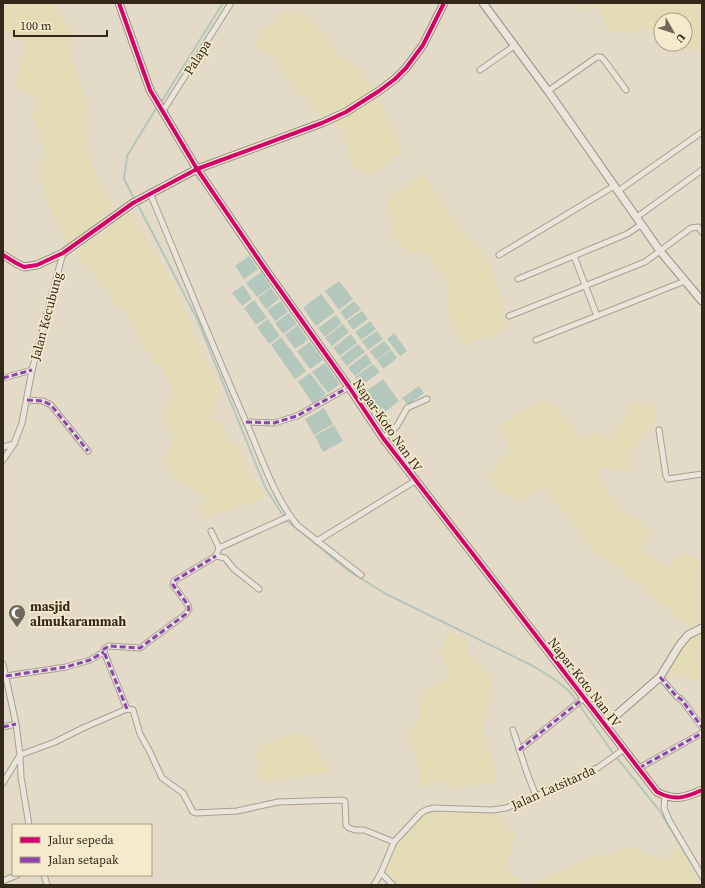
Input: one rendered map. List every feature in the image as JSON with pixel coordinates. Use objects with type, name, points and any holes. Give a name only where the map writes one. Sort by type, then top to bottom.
[{"type":"street","name":"Napar-Koto Nan IV","points":[[119,3],[150,90],[197,169],[263,266],[349,387],[382,438],[657,792],[665,796]]},
{"type":"street","name":"Palapa","points":[[163,110],[230,3]]},
{"type":"street","points":[[3,255],[16,264],[24,267],[37,265],[63,253],[133,203],[197,169],[322,123],[346,112],[396,78],[416,56],[423,46],[444,3]]},
{"type":"street","points":[[482,3],[548,91],[660,251],[702,301]]},
{"type":"street","points":[[480,70],[514,46]]},
{"type":"street","points":[[548,91],[597,57],[601,57],[604,60],[626,90]]},
{"type":"street","points":[[499,255],[616,188],[702,132]]},
{"type":"street","points":[[636,217],[702,170]]},
{"type":"street","points":[[150,193],[287,517],[360,575]]},
{"type":"street","points":[[518,279],[627,234],[642,224]]},
{"type":"street","points":[[508,316],[645,262],[691,228],[698,227],[702,232]]},
{"type":"street","name":"Jalan Kecubung","points":[[3,460],[14,444],[22,423],[32,370],[63,253]]},
{"type":"street","points":[[574,256],[597,316]]},
{"type":"street","points":[[536,340],[685,281]]},
{"type":"street","points":[[3,378],[32,370]]},
{"type":"street","points":[[246,422],[274,423],[297,416],[349,387]]},
{"type":"street","points":[[382,438],[397,426],[407,408],[427,399]]},
{"type":"street","points":[[27,400],[43,401],[51,405],[88,451]]},
{"type":"street","points":[[659,430],[666,476],[668,478],[702,474]]},
{"type":"street","points":[[3,447],[14,444]]},
{"type":"street","points":[[317,541],[415,480]]},
{"type":"street","points":[[6,676],[66,667],[90,660],[104,652],[106,647],[109,646],[136,649],[144,647],[186,614],[189,609],[188,605],[173,585],[174,580],[216,556],[219,548],[287,517]]},
{"type":"street","points":[[211,531],[219,548]]},
{"type":"street","points":[[216,556],[225,558],[234,569],[259,589]]},
{"type":"street","points":[[605,725],[660,677],[686,638],[702,628]]},
{"type":"street","points":[[104,652],[128,708],[133,710],[140,734],[162,778],[183,793],[193,812],[237,811],[278,802],[342,800],[344,801],[346,824],[349,828],[354,830],[364,830],[390,840]]},
{"type":"street","points":[[3,664],[16,724],[21,777],[30,824]]},
{"type":"street","points":[[660,677],[677,697],[681,698],[702,727]]},
{"type":"street","points":[[519,750],[584,698]]},
{"type":"street","points":[[3,783],[20,754],[55,742],[128,708]]},
{"type":"street","points":[[3,727],[16,724]]},
{"type":"street","points":[[513,730],[536,796]]},
{"type":"street","points":[[639,768],[702,733]]},
{"type":"street","name":"Jalan Latsitarda","points":[[374,885],[381,873],[390,840],[426,810],[434,808],[492,810],[515,805],[599,767],[624,750]]},
{"type":"street","points":[[702,790],[689,797],[678,798],[665,796],[664,808],[669,820],[702,876]]},
{"type":"street","points":[[381,873],[393,885]]},
{"type":"street","points":[[3,881],[15,876]]},
{"type":"shaded area","points":[[3,3],[54,3],[65,22],[76,34],[70,42],[71,58],[88,106],[84,126],[93,169],[114,207],[68,246],[55,220],[43,190],[41,175],[43,161],[47,157],[32,114],[38,103],[33,96],[22,93],[15,86],[24,46],[22,41],[3,30]]},
{"type":"shaded area","points":[[578,3],[702,3],[702,51],[693,50],[693,12],[653,12],[653,32],[639,26],[636,34],[620,31],[608,33],[597,5],[581,13]]},
{"type":"shaded area","points":[[285,10],[305,14],[324,35],[340,57],[360,69],[374,90],[325,121],[285,77],[276,61],[258,49],[255,44],[261,33]]},
{"type":"shaded area","points":[[378,98],[403,152],[368,176],[351,163],[345,133],[334,123]]},
{"type":"shaded area","points":[[423,174],[450,214],[472,242],[488,259],[501,298],[507,329],[463,346],[447,310],[450,296],[446,281],[430,257],[419,253],[408,252],[396,240],[391,226],[394,221],[389,213],[388,201],[392,194]]},
{"type":"shaded area","points":[[130,212],[173,281],[188,319],[220,390],[212,417],[222,426],[225,434],[239,447],[246,464],[267,497],[201,519],[202,507],[206,503],[202,495],[195,493],[170,473],[164,462],[172,441],[176,436],[171,433],[165,420],[165,408],[173,393],[167,378],[162,367],[153,363],[150,352],[143,347],[136,335],[134,325],[126,312],[120,310],[102,284],[86,266],[77,259],[77,251]]},
{"type":"shaded area","points":[[249,256],[258,269],[244,279],[235,266]]},
{"type":"shaded area","points":[[261,272],[271,287],[257,297],[246,283]]},
{"type":"shaded area","points":[[339,281],[353,299],[339,310],[325,291]]},
{"type":"shaded area","points":[[243,285],[252,299],[242,306],[232,293]]},
{"type":"shaded area","points":[[271,288],[279,299],[266,309],[258,298]]},
{"type":"shaded area","points":[[321,294],[335,312],[316,326],[303,308]]},
{"type":"shaded area","points":[[254,300],[267,318],[256,325],[244,308]]},
{"type":"shaded area","points":[[281,301],[288,312],[275,321],[267,310]]},
{"type":"shaded area","points":[[354,301],[361,309],[346,320],[340,312]]},
{"type":"shaded area","points":[[362,311],[368,319],[353,330],[347,321]]},
{"type":"shaded area","points":[[289,313],[297,324],[283,334],[275,323]]},
{"type":"shaded area","points":[[336,315],[342,323],[325,337],[318,328]]},
{"type":"shaded area","points":[[268,319],[280,336],[269,344],[257,327]]},
{"type":"shaded area","points":[[370,321],[376,329],[361,340],[355,332]]},
{"type":"shaded area","points":[[343,324],[349,332],[332,346],[325,338]]},
{"type":"shaded area","points":[[298,325],[308,340],[295,349],[285,335]]},
{"type":"shaded area","points":[[377,331],[383,339],[368,350],[362,341]]},
{"type":"shaded area","points":[[394,333],[407,351],[400,356],[387,339]]},
{"type":"shaded area","points":[[351,334],[357,343],[340,356],[333,348]]},
{"type":"shaded area","points":[[281,337],[306,371],[295,379],[271,345]]},
{"type":"shaded area","points":[[384,341],[391,349],[376,360],[370,351]]},
{"type":"shaded area","points":[[310,342],[323,360],[310,369],[297,351]]},
{"type":"shaded area","points":[[358,344],[365,352],[347,366],[340,358]]},
{"type":"shaded area","points":[[391,350],[397,358],[383,369],[377,360]]},
{"type":"shaded area","points":[[366,354],[372,363],[355,376],[348,368]]},
{"type":"shaded area","points":[[325,363],[340,384],[328,393],[312,372]]},
{"type":"shaded area","points":[[373,364],[380,372],[362,385],[355,377]]},
{"type":"shaded area","points":[[310,373],[326,394],[313,404],[298,382]]},
{"type":"shaded area","points":[[383,379],[399,401],[381,415],[364,393]]},
{"type":"shaded area","points":[[419,386],[424,393],[408,405],[402,398]]},
{"type":"shaded area","points":[[543,400],[567,417],[580,439],[596,431],[609,443],[632,402],[657,407],[653,425],[638,444],[630,450],[630,472],[597,467],[600,483],[619,509],[654,533],[640,547],[669,570],[681,552],[702,561],[702,668],[695,681],[678,675],[663,680],[672,659],[696,631],[650,595],[620,568],[591,548],[545,488],[536,491],[518,502],[491,485],[489,474],[509,450],[501,425]]},
{"type":"shaded area","points":[[324,408],[333,424],[314,435],[305,419]]},
{"type":"shaded area","points":[[334,425],[343,441],[323,452],[315,436]]},
{"type":"shaded area","points":[[449,632],[467,640],[468,655],[491,678],[489,704],[482,734],[492,756],[496,782],[447,790],[446,780],[422,789],[416,756],[404,736],[421,716],[418,712],[422,696],[429,689],[443,681],[448,673],[442,657],[442,648]]},
{"type":"shaded area","points":[[294,734],[308,736],[315,741],[311,744],[322,757],[329,772],[264,783],[257,775],[259,764],[254,759],[260,746]]},
{"type":"shaded area","points":[[434,808],[492,810],[516,835],[504,870],[528,885],[393,885],[381,873],[394,842]]},
{"type":"shaded area","points":[[678,845],[700,885],[530,885],[578,863],[631,847],[662,860]]},
{"type":"waterway","points":[[160,104],[223,3]]},
{"type":"waterway","points":[[135,200],[124,179],[127,156],[157,107]]},
{"type":"waterway","points":[[137,203],[198,321],[265,487],[286,520],[349,571],[386,594],[533,666],[562,685],[576,700]]},
{"type":"waterway","points":[[580,706],[613,753]]},
{"type":"waterway","points":[[617,758],[659,810],[702,881]]},
{"type":"marked path","points":[[3,378],[32,370]]},
{"type":"marked path","points":[[246,422],[274,423],[297,416],[349,387]]},
{"type":"marked path","points":[[27,400],[43,401],[51,405],[88,451]]},
{"type":"marked path","points":[[127,709],[104,649],[109,646],[140,648],[186,614],[189,609],[188,605],[173,585],[174,581],[216,556]]},
{"type":"marked path","points":[[6,676],[66,667],[90,660],[104,652]]},
{"type":"marked path","points":[[660,677],[677,697],[681,699],[702,727]]},
{"type":"marked path","points":[[519,750],[584,698]]},
{"type":"marked path","points":[[3,727],[16,724]]},
{"type":"marked path","points":[[639,768],[702,733]]},
{"type":"cycle path","points":[[119,3],[150,90],[197,169],[383,438],[657,792],[669,797],[685,797],[702,790]]},
{"type":"cycle path","points":[[3,255],[24,267],[37,265],[63,253],[133,203],[197,169],[322,123],[346,112],[379,91],[395,79],[406,68],[423,45],[444,3]]},
{"type":"place","name":"masjid almukarammah","points":[[17,628]]}]
